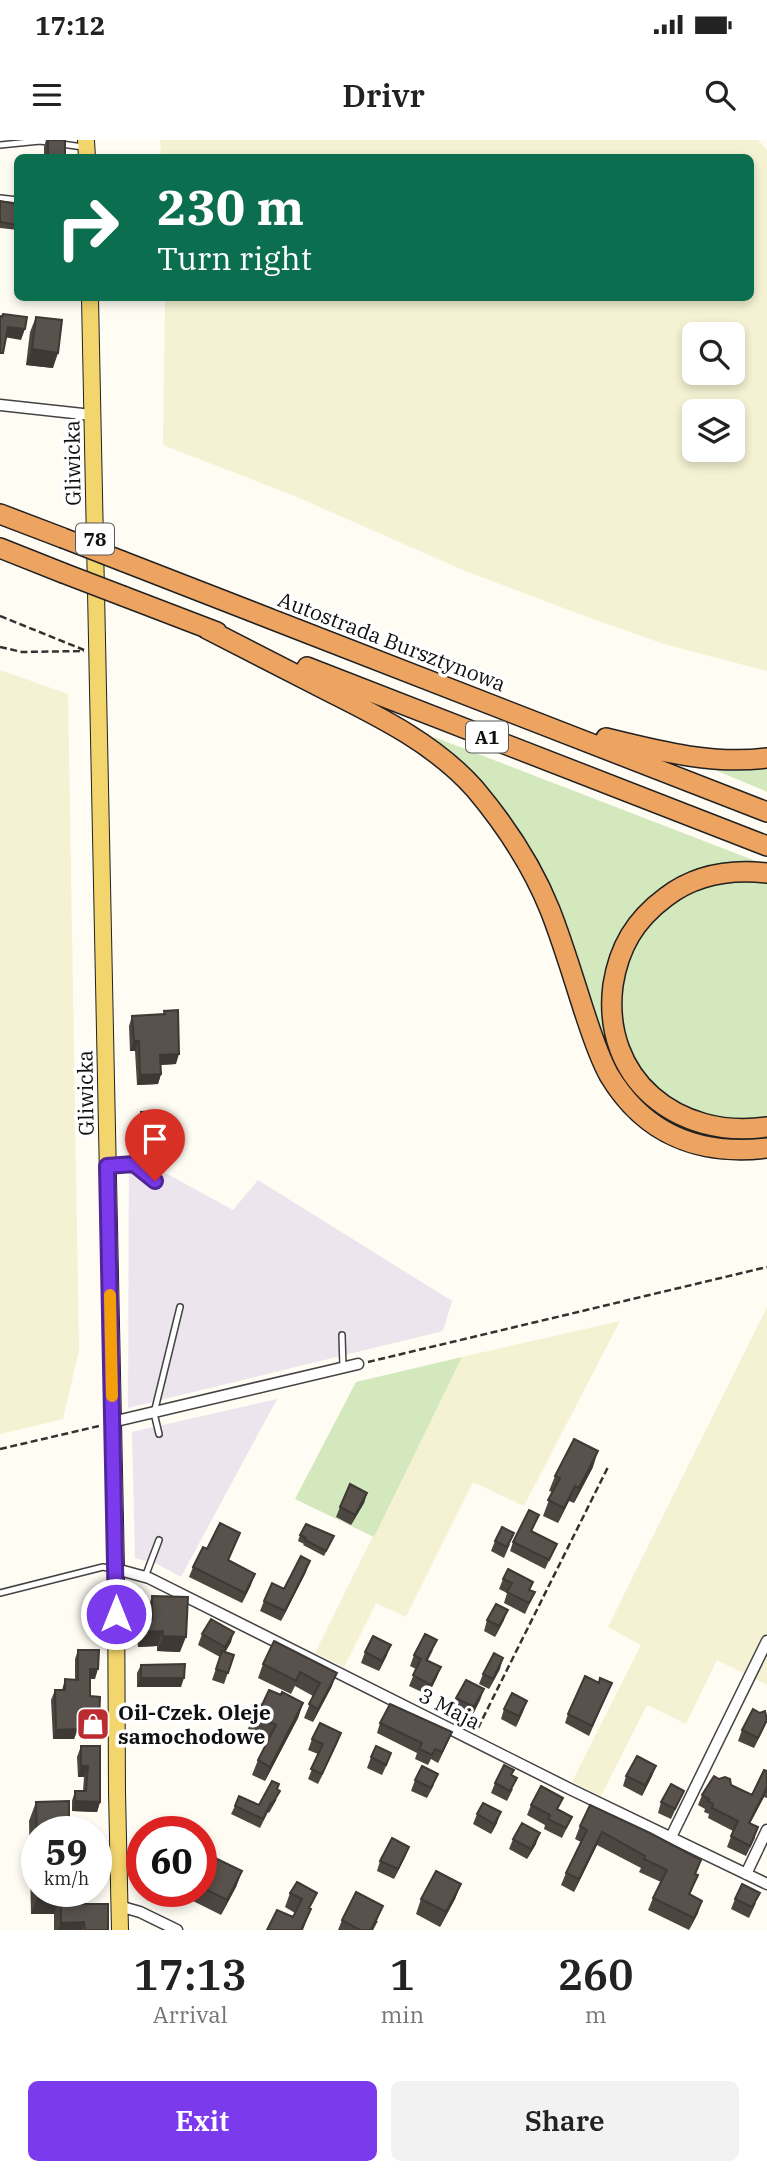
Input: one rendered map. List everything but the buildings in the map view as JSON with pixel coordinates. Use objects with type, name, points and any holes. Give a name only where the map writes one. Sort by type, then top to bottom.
[{"type":"highway","name":"Autostrada Bursztynowa","points":[[0,514],[767,812]]},
{"type":"highway","name":"A1","points":[[0,548],[767,846]]},
{"type":"highway","points":[[207,629],[383,719],[413,737],[454,769],[504,824],[530,866],[550,910],[595,1044],[609,1075],[629,1102],[652,1124],[679,1139],[712,1149],[742,1151],[767,1148]]},
{"type":"highway","points":[[531,720],[713,760],[767,758]]},
{"type":"highway","points":[[767,873],[745,870],[708,875],[677,888],[648,910],[627,938],[616,969],[611,1003],[616,1037],[627,1066],[643,1088],[665,1107],[688,1119],[717,1128],[746,1130],[767,1127]]},
{"type":"main road","name":"Gliwicka","points":[[90,301],[116,1569],[120,1930]]},
{"type":"street","points":[[0,405],[93,415]]},
{"type":"street","points":[[112,1422],[358,1364]]},
{"type":"street","name":"3 Maja","points":[[116,1569],[145,1577],[767,1884]]},
{"type":"street","points":[[671,1838],[767,1641]]},
{"type":"street","points":[[746,1874],[767,1830]]},
{"type":"street","points":[[120,1906],[140,1912],[177,1930]]},
{"type":"lane","points":[[0,145],[40,142],[87,148]]},
{"type":"lane","points":[[107,1166],[134,1164],[155,1181]]},
{"type":"lane","points":[[159,1434],[154,1413],[180,1307]]},
{"type":"lane","points":[[342,1335],[343,1368]]},
{"type":"lane","points":[[145,1577],[159,1540]]},
{"type":"lane","points":[[0,1593],[103,1567],[116,1569]]},
{"type":"path","points":[[0,616],[87,651],[22,652],[0,647]]},
{"type":"path","points":[[358,1364],[767,1267]]},
{"type":"path","points":[[0,1449],[112,1422]]},
{"type":"path","points":[[472,1740],[609,1465]]},
{"type":"shaded area","points":[[160,140],[758,140],[767,150],[767,671],[664,644],[574,612],[463,570],[297,497],[163,445],[165,301],[754,301],[754,154],[161,154]]},
{"type":"shaded area","points":[[0,670],[68,694],[79,1350],[63,1419],[0,1434]]},
{"type":"shaded area","points":[[129,1153],[233,1210],[258,1180],[452,1301],[443,1331],[128,1408]]},
{"type":"shaded area","points":[[767,1307],[767,1685],[717,1660],[686,1724],[647,1705],[601,1796],[572,1782],[641,1645],[608,1627]]},
{"type":"shaded area","points":[[620,1321],[524,1506],[473,1482],[406,1617],[376,1603],[344,1667],[315,1653],[462,1357]]},
{"type":"shaded area","points":[[277,1399],[181,1577],[157,1564],[135,1558],[132,1432]]},
{"type":"green space","points":[[434,737],[761,863],[674,883],[606,977],[644,1097],[767,1134],[767,1141],[755,1143],[699,1137],[663,1120],[634,1095],[622,1080],[601,1037],[563,927],[432,740]]},
{"type":"green space","points":[[705,766],[767,766],[767,792],[763,790]]},
{"type":"green space","points":[[749,879],[767,880],[767,1119],[730,1122],[680,1106],[640,1070],[627,1043],[621,1014],[622,984],[631,956],[645,929],[665,907],[698,888]]},
{"type":"green space","points":[[462,1357],[374,1537],[295,1499],[356,1382]]},
{"type":"slow traffic","points":[[110,1295],[112,1396]]},
{"type":"place","name":"Oil-Czek. Oleje samochodowe","points":[[93,1724]]},
{"type":"route","points":[[116,1614],[107,1166],[134,1164],[155,1181]]}]
